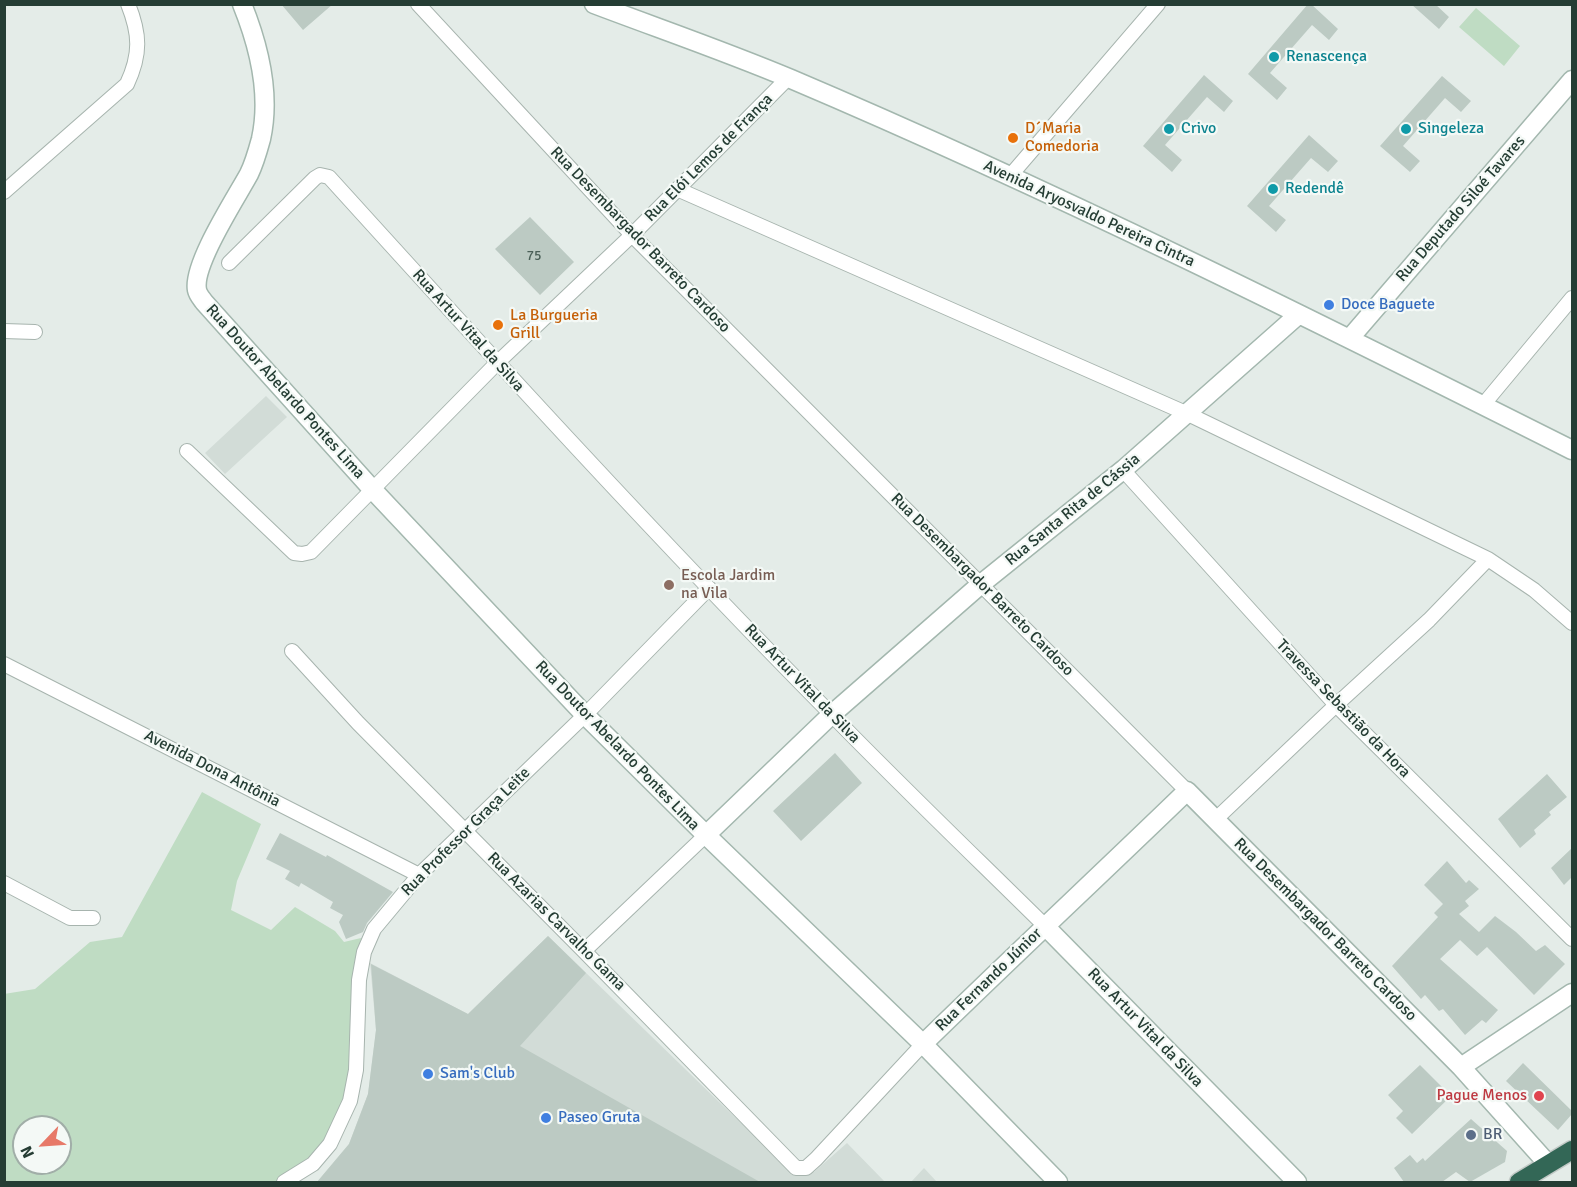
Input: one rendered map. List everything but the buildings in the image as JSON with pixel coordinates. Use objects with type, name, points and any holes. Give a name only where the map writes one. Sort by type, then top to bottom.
[{"type":"highway","points":[[1519,1182],[1572,1150]]},
{"type":"main road","name":"Rua Doutor Abelardo Pontes Lima","points":[[242,4],[259,57],[264,89],[261,139],[250,172],[209,247],[198,274],[197,290],[204,302],[372,489],[585,715],[705,836],[923,1044],[1058,1182]]},
{"type":"main road","name":"Avenida Aryosvaldo Pereira Cintra","points":[[594,4],[788,78],[1010,176],[1172,251],[1572,450]]},
{"type":"main road","name":"Rua Deputado Siloé Tavares","points":[[1350,338],[1572,80]]},
{"type":"main road","name":"Rua Santa Rita de Cássia","points":[[705,836],[831,715],[981,584],[1122,471],[1298,315]]},
{"type":"main road","name":"Rua Desembargador Barreto Cardoso","points":[[1187,791],[1461,1067],[1548,1164]]},
{"type":"main road","name":"Rua Fernando Júnior","points":[[923,1044],[1044,925],[1187,791]]},
{"type":"main road","name":"Rua Artur Vital da Silva","points":[[1044,925],[1297,1182]]},
{"type":"main road","points":[[1461,1067],[1572,993]]},
{"type":"street","points":[[4,192],[127,84],[138,55],[135,23],[128,4]]},
{"type":"street","name":"Rua Desembargador Barreto Cardoso","points":[[418,4],[632,235],[1187,791]]},
{"type":"street","points":[[1010,176],[1158,4]]},
{"type":"street","name":"Rua Elói Lemos de França","points":[[187,451],[294,553],[302,554],[317,548],[497,363],[632,235],[788,78]]},
{"type":"street","name":"Rua Artur Vital da Silva","points":[[229,263],[320,175],[329,177],[497,363],[709,588],[831,715],[1044,925]]},
{"type":"street","points":[[677,189],[1188,414],[1488,559],[1534,590],[1572,622]]},
{"type":"street","points":[[1483,405],[1572,298]]},
{"type":"street","points":[[4,331],[35,332]]},
{"type":"street","name":"Travessa Sebastião da Hora","points":[[1122,471],[1336,705],[1572,939]]},
{"type":"street","points":[[1216,819],[1429,620],[1488,559]]},
{"type":"street","name":"Rua Professor Graça Leite","points":[[284,1182],[313,1164],[330,1144],[350,1101],[356,1070],[358,1007],[364,952],[374,929],[419,875],[585,715],[709,588]]},
{"type":"street","name":"Rua Azarias Carvalho Gama","points":[[292,651],[358,723],[796,1168]]},
{"type":"street","name":"Avenida Dona Antônia","points":[[4,663],[419,875]]},
{"type":"street","name":"Rua Santa Rita de Cássia","points":[[584,951],[705,836]]},
{"type":"street","points":[[4,883],[70,918],[93,918]]},
{"type":"street","name":"Rua Fernando Júnior","points":[[796,1168],[806,1168],[816,1159],[923,1044]]},
{"type":"shaded area","points":[[266,396],[287,417],[225,474],[205,453]]},
{"type":"shaded area","points":[[548,936],[790,1169],[814,1172],[847,1143],[885,1182],[317,1182],[349,1144],[368,1094],[376,1030],[370,963],[468,1014]]},
{"type":"shaded area","points":[[924,1168],[937,1182],[911,1182]]},
{"type":"green space","points":[[1476,8],[1520,46],[1504,66],[1459,27]]},
{"type":"green space","points":[[202,792],[261,824],[237,881],[231,910],[271,930],[295,907],[335,931],[344,942],[361,938],[355,982],[354,1049],[345,1105],[319,1149],[278,1182],[5,1182],[4,994],[35,989],[90,942],[122,937]]},
{"type":"place","name":"Renascença","points":[[1274,57]]},
{"type":"place","name":"Crivo","points":[[1169,129]]},
{"type":"place","name":"Singeleza","points":[[1406,129]]},
{"type":"place","name":"D´Maria Comedoria","points":[[1013,138]]},
{"type":"place","name":"Redendê","points":[[1273,189]]},
{"type":"place","name":"Doce Baguete","points":[[1329,305]]},
{"type":"place","name":"La Burgueria Grill","points":[[498,325]]},
{"type":"place","name":"Escola Jardim na Vila","points":[[669,585]]},
{"type":"place","name":"Sam's Club","points":[[428,1074]]},
{"type":"place","name":"Pague Menos","points":[[1539,1096]]},
{"type":"place","name":"Paseo Gruta","points":[[546,1118]]},
{"type":"place","name":"BR","points":[[1471,1135]]}]
